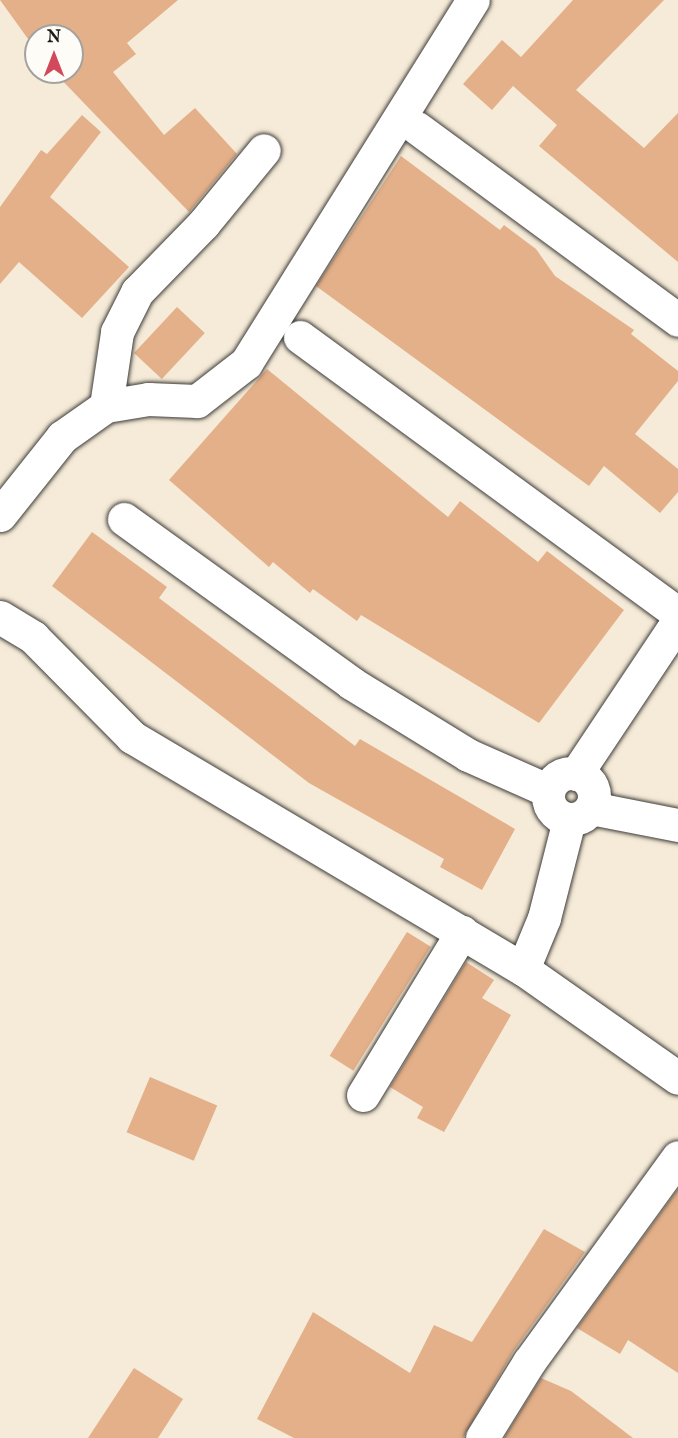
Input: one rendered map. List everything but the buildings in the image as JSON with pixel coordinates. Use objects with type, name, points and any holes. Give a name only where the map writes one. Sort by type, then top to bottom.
[{"type":"street","points":[[0,514],[62,437],[106,406],[124,400],[197,401],[246,363],[473,0]]},
{"type":"street","points":[[417,128],[678,320]]},
{"type":"street","points":[[106,406],[117,332],[137,292],[204,223],[264,150]]},
{"type":"street","points":[[300,338],[678,614]]},
{"type":"street","points":[[124,519],[351,683],[468,755],[547,790]]},
{"type":"street","points":[[0,617],[33,637],[132,737],[524,969],[678,1078]]},
{"type":"street","points":[[576,774],[678,621]]},
{"type":"street","points":[[524,969],[580,814],[589,781],[576,774],[559,776],[547,790]]},
{"type":"street","points":[[547,790],[552,809],[678,825]]},
{"type":"street","points":[[363,1095],[462,932]]},
{"type":"street","points":[[482,1438],[529,1362],[678,1157]]}]
